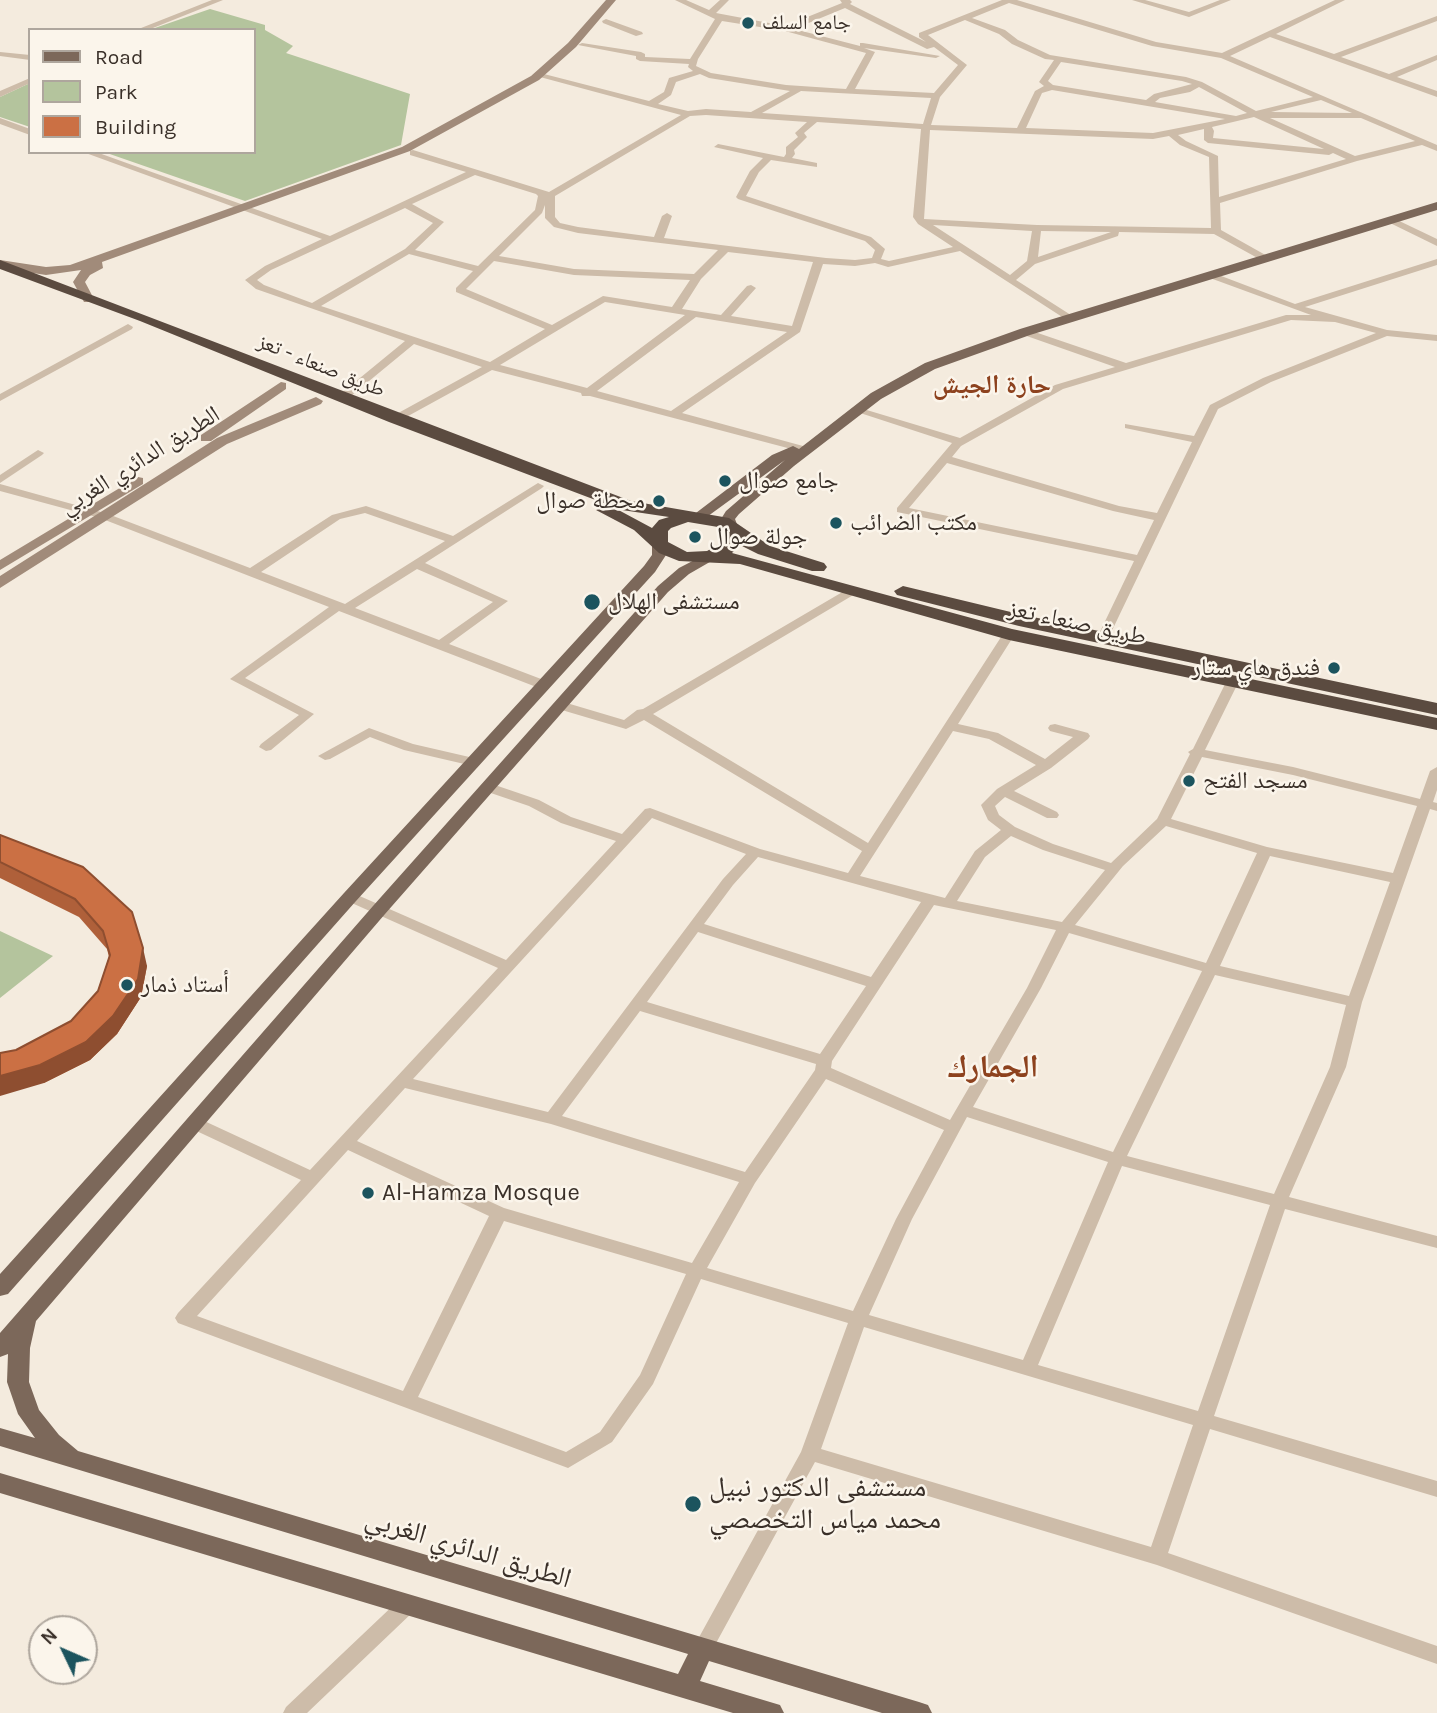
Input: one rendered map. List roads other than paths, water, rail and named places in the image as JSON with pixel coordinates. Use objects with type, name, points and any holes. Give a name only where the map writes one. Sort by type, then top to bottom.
[{"type":"highway","name":"طريق صنعاء - تعز","points":[[0,264],[145,318],[342,398],[359,412],[538,486],[622,510]]},
{"type":"highway","name":"طريق صنعاء - تعز","points":[[0,279],[316,401],[395,419],[622,510]]},
{"type":"highway","name":"طريق صنعاء تعز","points":[[622,510],[712,518],[731,527],[747,541],[764,550],[853,578],[1103,638],[1437,709]]},
{"type":"highway","name":"طريق صنعاء تعز","points":[[622,510],[659,544],[674,554],[685,557],[741,559],[1009,634],[1437,724]]},
{"type":"highway","points":[[659,544],[657,537],[665,524],[699,516]]},
{"type":"highway","points":[[710,556],[730,547],[734,541],[731,527]]},
{"type":"main road","points":[[88,299],[79,282],[86,272],[99,265],[406,149],[534,78],[572,45],[611,0]]},
{"type":"main road","points":[[0,264],[47,271],[72,269],[413,153],[544,77],[582,45],[622,0]]},
{"type":"main road","points":[[731,527],[728,519],[733,512],[819,439],[856,410],[930,366],[1025,332],[1437,206]]},
{"type":"main road","name":"الطريق الدائري الغربي","points":[[0,566],[194,446],[281,386]]},
{"type":"main road","name":"الطريق الدائري الغربي","points":[[0,583],[222,441],[316,401]]},
{"type":"main road","points":[[699,516],[777,458],[819,439]]},
{"type":"main road","points":[[1,1286],[350,897],[650,569],[659,555],[659,544]]},
{"type":"main road","points":[[0,1348],[379,910],[663,589],[684,571],[710,556]]},
{"type":"main road","points":[[29,1314],[19,1348],[19,1382],[30,1414],[51,1442],[83,1464]]},
{"type":"main road","name":"الطريق الدائري الغربي","points":[[0,1437],[919,1713]]},
{"type":"main road","points":[[0,1483],[771,1713]]},
{"type":"main road","points":[[684,1688],[702,1650]]},
{"type":"street","points":[[145,28],[219,0]]},
{"type":"street","points":[[678,0],[720,18],[786,29],[854,45],[954,59]]},
{"type":"street","points":[[710,13],[725,0]]},
{"type":"street","points":[[1070,318],[958,249],[918,217],[926,127],[936,96],[963,65],[922,35],[1009,0],[1155,44],[1223,56],[1432,145]]},
{"type":"street","points":[[1031,7],[1045,0]]},
{"type":"street","points":[[1136,0],[1189,15],[1227,0]]},
{"type":"street","points":[[1223,56],[1341,0]]},
{"type":"street","points":[[786,29],[845,2],[898,28],[924,46],[942,50]]},
{"type":"street","points":[[720,18],[693,62],[692,67],[700,71],[786,88],[936,96]]},
{"type":"street","points":[[966,18],[1058,60],[1183,79],[1199,84],[1333,152],[1353,159]]},
{"type":"street","points":[[1334,57],[1437,18]]},
{"type":"street","points":[[606,21],[639,34]]},
{"type":"street","points":[[1272,35],[1437,94]]},
{"type":"street","points":[[582,45],[641,54],[640,59],[693,62]]},
{"type":"street","points":[[850,90],[871,52],[854,45]]},
{"type":"street","points":[[0,54],[28,58]]},
{"type":"street","points":[[1391,76],[1437,57]]},
{"type":"street","points":[[1058,60],[1043,82],[1051,87],[1238,118]]},
{"type":"street","points":[[651,104],[668,93],[672,80],[700,71]]},
{"type":"street","points":[[544,77],[688,114],[1153,136],[1206,126],[1322,97]]},
{"type":"street","points":[[0,93],[28,80]]},
{"type":"street","points":[[1148,103],[1157,96],[1187,90],[1199,84]]},
{"type":"street","points":[[752,115],[803,87]]},
{"type":"street","points":[[1020,131],[1039,91],[1051,87]]},
{"type":"street","points":[[413,153],[550,195],[688,114]]},
{"type":"street","points":[[1255,114],[1363,116]]},
{"type":"street","points":[[786,160],[791,154],[789,149],[803,138],[799,133],[814,120]]},
{"type":"street","points":[[0,121],[28,131]]},
{"type":"street","points":[[1206,126],[1210,131],[1208,140],[1333,152]]},
{"type":"street","points":[[1171,133],[1183,143],[1213,156],[1216,232]]},
{"type":"street","points":[[1215,201],[1353,159],[1432,145]]},
{"type":"street","points":[[718,147],[814,165]]},
{"type":"street","points":[[93,154],[330,239]]},
{"type":"street","points":[[769,157],[755,171],[741,197],[868,239],[880,249],[876,260]]},
{"type":"street","points":[[474,172],[330,239],[250,280],[260,287],[313,307],[491,366],[586,394],[799,448]]},
{"type":"street","points":[[535,190],[543,196],[539,211],[460,290],[553,329]]},
{"type":"street","points":[[550,195],[550,218],[557,225],[658,240],[819,260],[855,263],[876,260],[888,264],[958,249]]},
{"type":"street","points":[[313,307],[408,251],[439,222],[405,204]]},
{"type":"street","points":[[658,240],[667,216]]},
{"type":"street","points":[[1391,220],[1437,243]]},
{"type":"street","points":[[921,222],[1123,231],[1216,232],[1266,259]]},
{"type":"street","points":[[1032,262],[1037,228]]},
{"type":"street","points":[[1010,280],[1032,262],[1123,231]]},
{"type":"street","points":[[675,311],[697,277],[726,248]]},
{"type":"street","points":[[408,251],[480,270]]},
{"type":"street","points":[[492,258],[574,272],[697,277]]},
{"type":"street","points":[[672,415],[796,330],[819,260]]},
{"type":"street","points":[[1139,559],[901,510],[961,442],[1059,387],[1437,262]]},
{"type":"street","points":[[1213,276],[1292,312],[1334,319],[1386,333],[1437,338]]},
{"type":"street","points":[[724,318],[751,288]]},
{"type":"street","points":[[395,419],[603,299],[796,330]]},
{"type":"street","points":[[586,394],[693,314]]},
{"type":"street","points":[[0,398],[128,327]]},
{"type":"street","points":[[1025,332],[1126,367]]},
{"type":"street","points":[[1103,638],[1214,407],[1266,380],[1386,333]]},
{"type":"street","points":[[342,398],[413,340]]},
{"type":"street","points":[[856,410],[961,442]]},
{"type":"street","points":[[1129,426],[1197,440]]},
{"type":"street","points":[[0,480],[38,453]]},
{"type":"street","points":[[944,459],[1117,509],[1159,517]]},
{"type":"street","points":[[266,747],[309,714],[236,679],[342,608],[417,564],[538,486]]},
{"type":"street","points":[[0,487],[89,510],[544,685]]},
{"type":"street","points":[[251,573],[337,517],[366,509],[454,540]]},
{"type":"street","points":[[417,564],[502,601],[440,645]]},
{"type":"street","points":[[560,705],[626,725],[642,713],[851,591]]},
{"type":"street","points":[[853,877],[1009,634]]},
{"type":"street","points":[[702,1650],[810,1453],[859,1317],[904,1219],[953,1128],[1034,988],[1065,927],[1113,868],[1163,821],[1195,752],[1233,681]]},
{"type":"street","points":[[642,713],[870,850]]},
{"type":"street","points":[[950,726],[993,736],[1046,765]]},
{"type":"street","points":[[1055,728],[1083,736],[988,805],[993,817],[1010,830],[1048,847],[1113,868]]},
{"type":"street","points":[[325,756],[369,732],[409,747],[473,762]]},
{"type":"street","points":[[1195,752],[1293,771],[1432,805]]},
{"type":"street","points":[[1157,1558],[1280,1199],[1338,1068],[1354,1002],[1399,879],[1432,805],[1437,771]]},
{"type":"street","points":[[488,788],[534,803],[566,820],[624,839]]},
{"type":"street","points":[[1004,791],[1052,816]]},
{"type":"street","points":[[930,900],[749,1179],[696,1271],[647,1379],[606,1437],[568,1460],[184,1318],[650,811],[755,852],[930,900],[1065,927],[1211,969],[1354,1002]]},
{"type":"street","points":[[1163,821],[1265,850],[1399,879]]},
{"type":"street","points":[[948,904],[980,854],[1010,830]]},
{"type":"street","points":[[1029,1366],[1117,1159],[1211,969],[1265,850]]},
{"type":"street","points":[[552,1119],[698,927],[728,882],[755,852]]},
{"type":"street","points":[[350,897],[507,966]]},
{"type":"street","points":[[698,927],[876,984]]},
{"type":"street","points":[[639,1005],[823,1066],[953,1128]]},
{"type":"street","points":[[401,1082],[552,1119],[749,1179]]},
{"type":"street","points":[[963,1110],[1117,1159],[1280,1199],[1437,1242]]},
{"type":"street","points":[[194,1123],[312,1178]]},
{"type":"street","points":[[347,1143],[499,1213],[1029,1366],[1437,1489]]},
{"type":"street","points":[[407,1401],[499,1213]]},
{"type":"street","points":[[810,1453],[1157,1558],[1437,1655]]},
{"type":"street","points":[[293,1713],[407,1605]]},
{"type":"place","name":"جامع السلف","points":[[748,23]]},
{"type":"place","name":"جامع صوال","points":[[725,481]]},
{"type":"place","name":"محطة صوال","points":[[659,501]]},
{"type":"place","name":"مكتب الضرائب","points":[[836,523]]},
{"type":"place","name":"جولة صوال","points":[[695,537]]},
{"type":"place","name":"مستشفى الهلال","points":[[592,602]]},
{"type":"place","name":"فندق هاي ستار","points":[[1334,668]]},
{"type":"place","name":"مسجد الفتح","points":[[1189,781]]},
{"type":"place","name":"أستاد ذمار","points":[[127,985]]},
{"type":"place","name":"Al-Hamza Mosque","points":[[368,1193]]},
{"type":"place","name":"مستشفى الدكتور نبيل محمد مياس التخصصي","points":[[693,1504]]},
{"type":"district","name":"حارة الجيش","points":[[992,386]]},
{"type":"district","name":"الجمارك","points":[[993,1068]]}]
